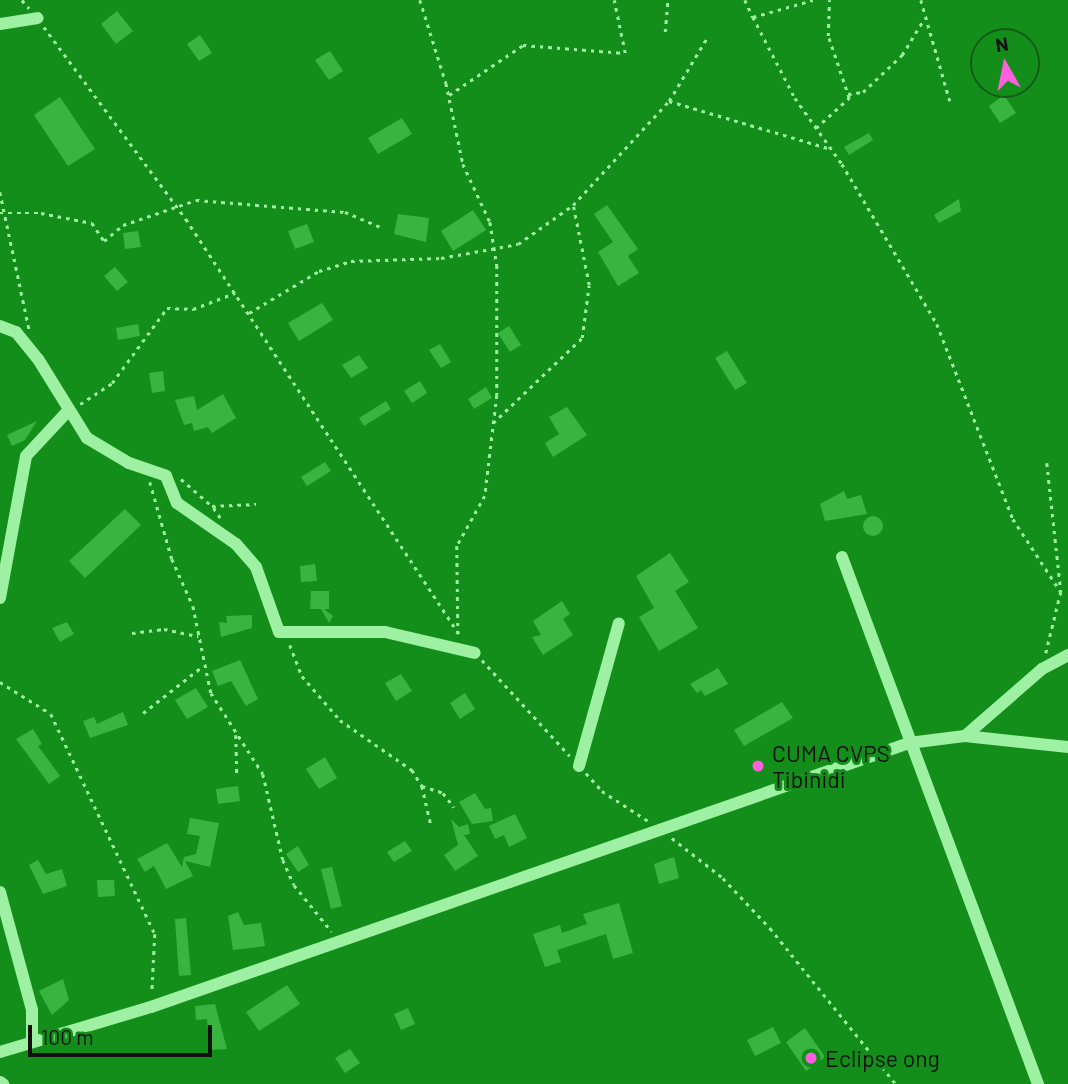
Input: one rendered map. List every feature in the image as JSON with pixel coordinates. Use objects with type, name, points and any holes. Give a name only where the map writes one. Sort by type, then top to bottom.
[{"type":"street","points":[[0,24],[38,18]]},
{"type":"street","points":[[0,326],[16,332],[29,347],[87,438],[146,469],[166,476],[177,503],[228,537],[256,567],[279,632],[385,632],[475,653]]},
{"type":"street","points":[[0,598],[26,456],[68,411]]},
{"type":"street","points":[[842,557],[914,743],[1038,1084]]},
{"type":"street","points":[[579,766],[619,622]]},
{"type":"street","points":[[965,736],[1042,669],[1068,655]]},
{"type":"street","points":[[0,1052],[32,1039],[151,1007],[658,827],[914,743],[965,736],[1068,747]]},
{"type":"street","points":[[0,892],[32,1010],[32,1039]]},
{"type":"path","points":[[22,0],[176,204],[458,632],[602,791],[658,827],[723,878],[770,928],[896,1084]]},
{"type":"path","points":[[420,0],[449,95],[463,164],[494,245],[493,423],[485,496],[457,546],[458,632]]},
{"type":"path","points":[[449,95],[523,45],[625,52],[614,0]]},
{"type":"path","points":[[665,32],[668,0]]},
{"type":"path","points":[[745,0],[816,128],[937,324],[1013,519],[1061,592]]},
{"type":"path","points":[[753,17],[813,0]]},
{"type":"path","points":[[829,0],[828,36],[848,94]]},
{"type":"path","points":[[921,0],[924,19],[950,101]]},
{"type":"path","points":[[816,128],[848,94],[863,92],[902,55],[924,19]]},
{"type":"path","points":[[249,313],[319,271],[351,261],[441,258],[494,245],[518,244],[573,205],[670,101],[708,36]]},
{"type":"path","points":[[670,101],[831,149]]},
{"type":"path","points":[[0,192],[30,334]]},
{"type":"path","points":[[0,213],[92,223],[104,241],[122,225],[176,204],[235,200],[345,212],[381,227]]},
{"type":"path","points":[[493,423],[582,338],[589,285],[573,205]]},
{"type":"path","points":[[68,411],[112,383],[167,308],[193,309],[236,293]]},
{"type":"path","points":[[1042,669],[1061,592],[1047,463]]},
{"type":"path","points":[[146,469],[198,636],[211,693],[263,775],[283,860],[294,885],[339,942]]},
{"type":"path","points":[[166,476],[185,480],[212,506],[228,537]]},
{"type":"path","points":[[212,506],[256,504]]},
{"type":"path","points":[[132,633],[164,629],[198,636]]},
{"type":"path","points":[[285,632],[302,676],[314,692],[356,735],[412,770],[422,786],[430,824]]},
{"type":"path","points":[[142,713],[203,666]]},
{"type":"path","points":[[0,682],[51,714],[134,885],[155,934],[151,1007]]},
{"type":"path","points":[[236,732],[237,776]]},
{"type":"path","points":[[422,786],[443,793],[454,807]]},
{"type":"building","points":[[117,11],[133,31],[116,44],[101,24]]},
{"type":"building","points":[[200,35],[212,53],[199,61],[187,44]]},
{"type":"building","points":[[330,51],[343,71],[329,80],[315,60]]},
{"type":"building","points":[[60,97],[95,149],[68,166],[34,115]]},
{"type":"building","points":[[1000,98],[1006,98],[1016,113],[1000,123],[989,106]]},
{"type":"building","points":[[402,118],[412,134],[378,154],[368,138]]},
{"type":"building","points":[[869,133],[873,140],[849,155],[844,147]]},
{"type":"building","points":[[959,199],[961,211],[939,223],[934,215]]},
{"type":"building","points":[[607,205],[638,249],[628,256],[639,273],[618,286],[598,252],[613,242],[594,214]]},
{"type":"building","points":[[473,210],[486,230],[453,251],[441,231]]},
{"type":"building","points":[[398,214],[429,218],[426,242],[394,234]]},
{"type":"building","points":[[307,224],[314,242],[295,249],[288,231]]},
{"type":"building","points":[[138,231],[141,247],[125,249],[123,233]]},
{"type":"building","points":[[115,267],[128,282],[117,291],[104,276]]},
{"type":"building","points":[[322,303],[333,320],[299,341],[288,323]]},
{"type":"building","points":[[138,324],[140,336],[118,340],[116,328]]},
{"type":"building","points":[[509,326],[521,345],[510,352],[498,333]]},
{"type":"building","points":[[440,344],[451,362],[441,368],[429,350]]},
{"type":"building","points":[[727,351],[747,383],[735,390],[715,358]]},
{"type":"building","points":[[359,355],[368,368],[351,378],[342,365]]},
{"type":"building","points":[[163,371],[165,391],[152,393],[149,373]]},
{"type":"building","points":[[420,381],[427,393],[412,403],[404,391]]},
{"type":"building","points":[[486,387],[492,398],[474,409],[468,399]]},
{"type":"building","points":[[223,394],[236,418],[212,433],[208,427],[194,431],[192,423],[184,425],[175,400],[194,396],[197,410]]},
{"type":"building","points":[[386,401],[391,409],[364,426],[359,418]]},
{"type":"building","points":[[567,407],[587,435],[553,457],[545,443],[559,434],[549,417]]},
{"type":"building","points":[[37,421],[25,440],[12,446],[7,435]]},
{"type":"building","points":[[325,462],[331,471],[307,486],[301,477]]},
{"type":"building","points":[[844,491],[847,499],[861,495],[867,514],[825,521],[820,504]]},
{"type":"building","points":[[125,509],[141,525],[85,578],[69,561]]},
{"type":"building","points":[[873,516],[880,519],[883,526],[880,533],[873,536],[866,533],[863,526],[866,519]]},
{"type":"building","points":[[670,553],[689,582],[675,591],[698,628],[659,651],[639,617],[654,608],[636,576]]},
{"type":"building","points":[[315,564],[317,581],[301,582],[300,566]]},
{"type":"building","points":[[311,591],[329,591],[329,609],[324,609],[333,616],[329,623],[321,609],[310,609]]},
{"type":"building","points":[[562,601],[570,614],[563,619],[573,635],[543,655],[532,637],[541,635],[533,621]]},
{"type":"building","points":[[252,615],[252,628],[221,637],[219,622],[227,623],[226,616]]},
{"type":"building","points":[[67,622],[74,634],[60,642],[52,628]]},
{"type":"building","points":[[240,660],[258,699],[246,706],[231,681],[218,686],[212,671]]},
{"type":"building","points":[[718,668],[728,684],[705,696],[701,690],[697,693],[690,684]]},
{"type":"building","points":[[401,674],[412,691],[396,701],[385,683]]},
{"type":"building","points":[[196,688],[208,707],[187,719],[175,700]]},
{"type":"building","points":[[465,693],[475,709],[460,719],[450,703]]},
{"type":"building","points":[[782,702],[793,718],[744,746],[734,730]]},
{"type":"building","points":[[123,712],[128,725],[90,738],[83,721],[94,717],[97,724]]},
{"type":"building","points":[[33,729],[42,744],[38,746],[60,776],[49,784],[16,739]]},
{"type":"building","points":[[325,757],[337,778],[319,789],[306,769]]},
{"type":"building","points":[[238,786],[240,801],[218,804],[216,789]]},
{"type":"building","points":[[475,793],[485,809],[491,808],[493,821],[472,824],[459,802]]},
{"type":"building","points":[[515,814],[527,838],[509,847],[504,835],[495,839],[489,826]]},
{"type":"building","points":[[190,818],[219,823],[210,867],[185,861],[193,876],[166,889],[154,866],[145,872],[137,859],[167,843],[182,867],[184,857],[196,854],[200,836],[187,834]]},
{"type":"building","points":[[451,819],[459,827],[468,824],[470,834],[464,835],[478,856],[455,871],[444,855],[458,845]]},
{"type":"building","points":[[405,841],[412,851],[394,862],[387,852]]},
{"type":"building","points":[[298,846],[309,865],[298,872],[286,854]]},
{"type":"building","points":[[674,857],[679,878],[659,884],[654,864]]},
{"type":"building","points":[[38,860],[46,874],[62,869],[67,886],[43,894],[29,865]]},
{"type":"building","points":[[332,867],[342,906],[331,909],[321,869]]},
{"type":"building","points":[[97,880],[114,880],[115,896],[98,897]]},
{"type":"building","points":[[619,903],[633,953],[613,959],[606,934],[557,950],[561,962],[545,967],[533,934],[560,925],[562,933],[587,924],[583,914]]},
{"type":"building","points":[[238,912],[244,925],[261,923],[265,946],[233,950],[228,916]]},
{"type":"building","points":[[186,918],[191,975],[179,976],[175,919]]},
{"type":"building","points":[[63,979],[69,1000],[52,1015],[39,991]]},
{"type":"building","points":[[287,985],[300,1004],[259,1031],[246,1012]]},
{"type":"building","points":[[215,1004],[227,1049],[210,1050],[207,1019],[196,1020],[195,1006]]},
{"type":"building","points":[[408,1008],[415,1024],[401,1030],[394,1014]]},
{"type":"building","points":[[773,1027],[781,1043],[755,1056],[747,1040]]},
{"type":"building","points":[[805,1028],[825,1057],[806,1071],[786,1042]]},
{"type":"building","points":[[350,1049],[360,1063],[345,1073],[335,1058]]},
{"type":"place","name":"CUMA CVPS Tibinidi","points":[[758,766]]},
{"type":"place","name":"Eclipse ong","points":[[811,1058]]}]
